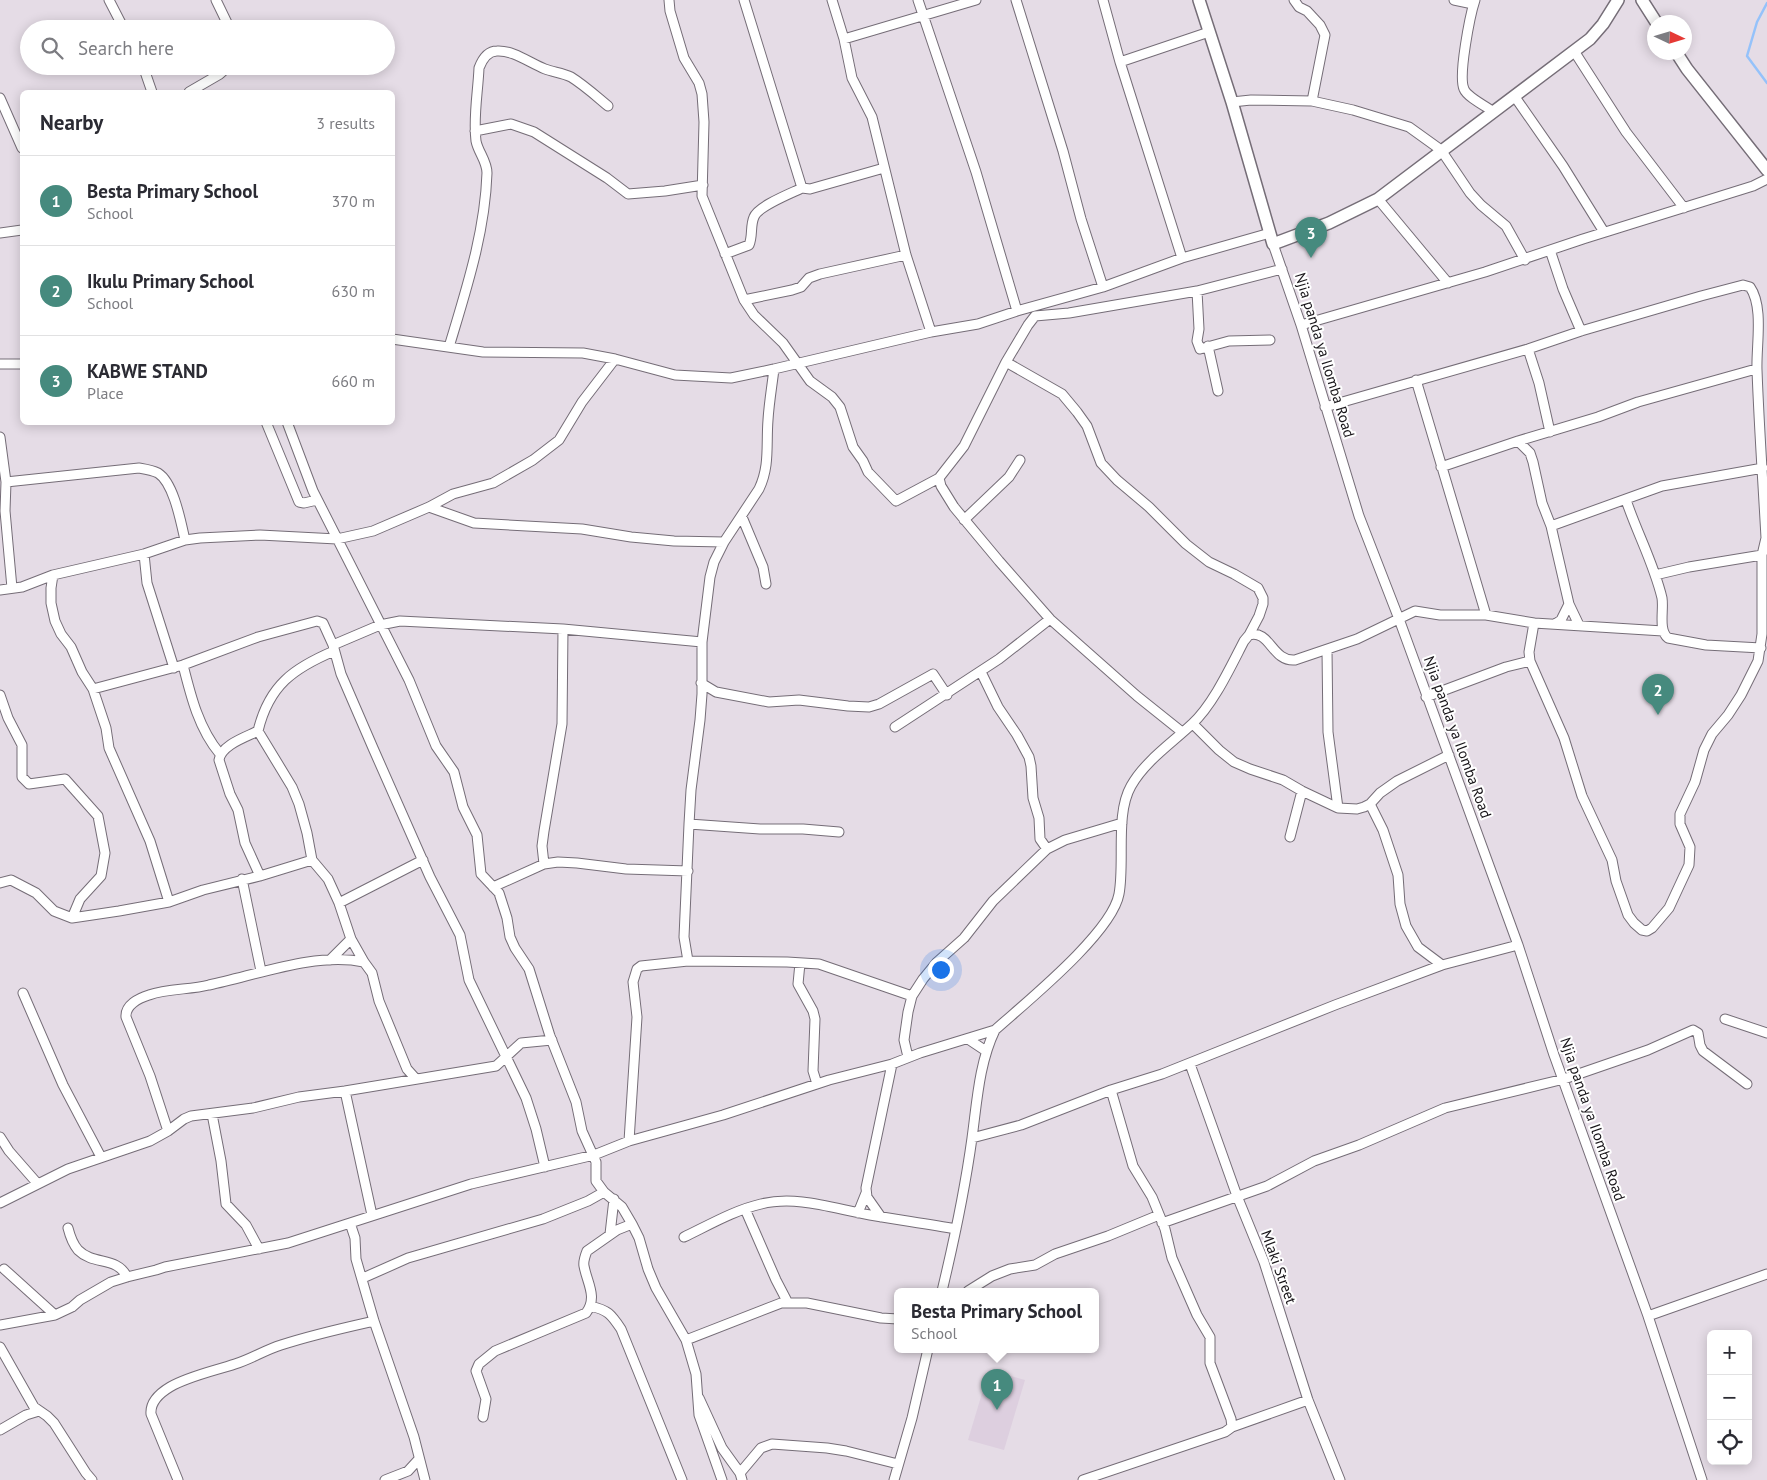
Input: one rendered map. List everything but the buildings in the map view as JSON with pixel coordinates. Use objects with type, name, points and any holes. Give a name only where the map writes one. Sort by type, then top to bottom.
[{"type":"main road","name":"Njia panda ya Ilomba Road","points":[[1199,0],[1232,102],[1272,238]]},
{"type":"main road","points":[[1272,238],[1329,223],[1378,199],[1441,150],[1515,97],[1597,32],[1618,0]]},
{"type":"main road","points":[[1642,0],[1652,15]]},
{"type":"main road","points":[[1681,60],[1767,170]]},
{"type":"street","points":[[109,0],[119,20]]},
{"type":"street","points":[[216,0],[226,20]]},
{"type":"street","points":[[669,0],[670,11],[684,58],[699,83],[702,94],[704,122],[702,196],[744,300],[754,314],[783,343],[810,380],[832,397],[840,407],[852,447],[863,461],[868,472],[896,501],[939,478],[968,438],[1006,362],[1035,316],[1069,313],[1197,291],[1282,269]]},
{"type":"street","points":[[744,0],[802,188]]},
{"type":"street","points":[[832,0],[844,39],[852,78],[871,113],[906,255],[931,332]]},
{"type":"street","points":[[918,0],[976,172],[1017,311]]},
{"type":"street","points":[[844,39],[976,0]]},
{"type":"street","points":[[1016,0],[1103,287]]},
{"type":"street","points":[[1103,0],[1120,62],[1182,258]]},
{"type":"street","points":[[1294,0],[1299,7],[1306,11],[1320,25],[1325,35],[1312,101]]},
{"type":"street","points":[[1454,0],[1474,2],[1463,58],[1463,87],[1468,94],[1494,112]]},
{"type":"street","points":[[1120,62],[1209,32]]},
{"type":"street","points":[[449,347],[473,269],[483,214],[487,172],[477,146],[476,131],[479,68],[486,55],[498,51],[513,54],[547,70],[568,76],[608,106]]},
{"type":"street","points":[[1574,51],[1626,132],[1684,208]]},
{"type":"street","points":[[146,75],[151,90]]},
{"type":"street","points":[[192,90],[218,75]]},
{"type":"street","points":[[1515,97],[1563,166],[1604,232]]},
{"type":"street","points":[[0,98],[20,143]]},
{"type":"street","points":[[1232,102],[1251,100],[1312,101],[1353,110],[1409,126],[1441,150],[1480,206],[1506,226],[1525,260]]},
{"type":"street","points":[[476,131],[511,124],[534,132],[607,178],[628,194],[703,185]]},
{"type":"street","points":[[725,254],[750,243],[752,222],[757,212],[802,188],[810,189],[884,168]]},
{"type":"street","points":[[1301,325],[1525,260],[1604,232],[1754,186],[1767,179]]},
{"type":"street","points":[[1378,199],[1448,283]]},
{"type":"street","points":[[0,234],[20,230]]},
{"type":"street","points":[[395,339],[483,352],[583,353],[615,359],[675,375],[731,378],[931,332],[978,324],[1103,287],[1182,258],[1272,238]]},
{"type":"street","name":"Njia panda ya Ilomba Road","points":[[1272,238],[1301,325],[1358,516],[1399,619],[1518,945],[1648,1316],[1702,1480]]},
{"type":"street","points":[[1550,250],[1574,317],[1581,331]]},
{"type":"street","points":[[744,300],[801,287],[809,278],[820,274],[906,255]]},
{"type":"street","points":[[1325,407],[1528,349],[1581,331],[1701,296],[1747,286],[1750,288],[1755,294],[1758,307],[1756,369],[1763,416],[1766,538],[1762,555],[1761,648],[1758,661],[1741,695],[1728,716],[1709,738],[1695,782],[1680,814],[1680,824],[1690,847],[1689,866],[1669,908],[1652,928],[1644,931],[1628,915],[1616,881],[1612,860],[1582,796],[1564,738],[1530,661],[1529,652],[1534,623]]},
{"type":"street","points":[[1197,291],[1197,341],[1200,348],[1229,341],[1270,340]]},
{"type":"street","points":[[1208,346],[1218,392]]},
{"type":"street","points":[[1528,349],[1540,383],[1545,433],[1530,453]]},
{"type":"street","points":[[0,590],[22,587],[53,575],[144,554],[185,540],[260,535],[336,539],[373,531],[429,507],[453,494],[499,480],[533,460],[559,440],[576,410],[615,359]]},
{"type":"street","points":[[0,1325],[55,1315],[72,1307],[80,1300],[112,1282],[127,1277],[180,1264],[288,1243],[471,1184],[594,1155],[629,1141],[723,1115],[817,1084],[892,1064],[908,1057],[968,1039],[995,1030],[1060,972],[1111,915],[1119,896],[1122,823],[1126,794],[1138,774],[1193,724],[1206,708],[1259,616],[1263,598],[1258,588],[1209,562],[1186,544],[1149,507],[1117,480],[1101,463],[1087,426],[1062,394],[1006,362]]},
{"type":"street","points":[[0,364],[20,364]]},
{"type":"street","points":[[688,961],[684,937],[690,824],[702,694],[702,642],[710,577],[714,562],[724,542],[759,490],[766,468],[768,420],[774,369]]},
{"type":"street","points":[[1441,467],[1598,417],[1638,402],[1756,369]]},
{"type":"street","points":[[1416,380],[1486,615]]},
{"type":"street","points":[[267,425],[300,502],[317,500]]},
{"type":"street","points":[[288,425],[317,500],[409,680],[436,746],[454,772],[463,807],[477,835],[481,874],[494,887],[502,900],[512,943],[529,969],[552,1040],[576,1102],[582,1131],[594,1155],[596,1181],[604,1192],[622,1206],[639,1238],[656,1288],[686,1340],[696,1374],[697,1406],[701,1422],[722,1480]]},
{"type":"street","points":[[0,437],[6,482],[2,511],[12,588]]},
{"type":"street","points":[[1518,441],[1530,453],[1570,604],[1579,625]]},
{"type":"street","points":[[964,520],[1009,477],[1020,460]]},
{"type":"street","points":[[6,482],[139,468],[150,470],[163,478],[170,490],[185,540]]},
{"type":"street","points":[[1550,526],[1662,486],[1763,468]]},
{"type":"street","points":[[939,478],[941,486],[964,520],[1050,618],[1137,696],[1182,732]]},
{"type":"street","points":[[1626,500],[1655,575],[1662,599],[1663,631],[1668,638],[1706,645],[1761,648]]},
{"type":"street","points":[[429,507],[477,523],[582,529],[631,537],[674,541],[724,542]]},
{"type":"street","points":[[742,517],[763,567],[766,584]]},
{"type":"street","points":[[144,554],[147,583],[178,666],[208,740],[220,754]]},
{"type":"street","points":[[1655,575],[1689,567],[1762,555]]},
{"type":"street","points":[[53,575],[51,603],[55,621],[93,690],[106,728],[109,748],[150,842],[169,902]]},
{"type":"street","points":[[1555,624],[1561,620],[1570,604]]},
{"type":"street","points":[[1249,635],[1256,634],[1262,637],[1285,660],[1295,660],[1327,650],[1376,630],[1415,611],[1440,615],[1486,615],[1534,623],[1663,631]]},
{"type":"street","points":[[895,727],[981,672],[1050,618]]},
{"type":"street","points":[[93,690],[178,666],[252,639],[317,621],[325,626],[334,648],[343,680],[423,860],[460,935],[469,980],[526,1098],[545,1167]]},
{"type":"street","points":[[416,1079],[407,1069],[379,1001],[372,973],[351,940],[339,903],[328,879],[312,860],[307,833],[292,787],[258,731],[261,719],[278,687],[290,674],[334,648],[380,625],[400,621],[563,629],[702,642]]},
{"type":"street","points":[[544,864],[542,846],[562,724],[563,629]]},
{"type":"street","points":[[1327,650],[1328,732],[1338,808]]},
{"type":"street","points":[[1426,697],[1506,667],[1530,661]]},
{"type":"street","points":[[981,672],[998,707],[1029,757],[1033,798],[1039,818],[1040,839],[1047,849]]},
{"type":"street","points":[[701,683],[716,692],[770,702],[778,703],[799,700],[860,707],[879,704],[933,674],[947,694]]},
{"type":"street","points":[[0,695],[8,718],[22,745],[22,777],[29,784],[65,779],[98,816],[105,853],[101,876],[80,899],[72,918]]},
{"type":"street","points":[[1193,724],[1234,762],[1282,780],[1338,808],[1357,809],[1370,804],[1380,793],[1397,781],[1449,755]]},
{"type":"street","points":[[258,731],[235,742],[220,754],[219,760],[230,794],[238,810],[245,843],[260,876]]},
{"type":"street","points":[[1290,837],[1302,791]]},
{"type":"street","points":[[1370,804],[1383,830],[1398,875],[1400,904],[1406,926],[1418,947],[1442,965]]},
{"type":"street","points":[[908,1057],[904,1040],[912,996],[936,962],[964,938],[993,901],[1047,849],[1065,840],[1122,823]]},
{"type":"street","points":[[690,824],[839,832]]},
{"type":"street","points":[[0,883],[11,880],[36,893],[54,911],[72,918],[169,902],[312,860]]},
{"type":"street","points":[[339,903],[423,860]]},
{"type":"street","points":[[494,887],[544,864],[558,862],[626,869],[688,871]]},
{"type":"street","points":[[671,871],[678,877],[687,891]]},
{"type":"street","points":[[242,879],[261,971]]},
{"type":"street","points":[[330,960],[351,940]]},
{"type":"street","points":[[972,1138],[1021,1125],[1111,1090],[1190,1064],[1335,1005],[1442,965],[1518,945]]},
{"type":"street","points":[[168,1132],[150,1076],[126,1017],[126,1009],[132,1003],[149,995],[207,986],[290,965],[330,960],[364,962]]},
{"type":"street","points":[[629,1141],[636,1017],[633,982],[637,970],[641,966],[688,961],[820,964],[912,996]]},
{"type":"street","points":[[800,963],[799,987],[813,1011],[815,1019],[813,1068],[817,1084]]},
{"type":"street","points":[[23,993],[62,1085],[101,1157]]},
{"type":"street","points":[[1725,1019],[1767,1033]]},
{"type":"street","points":[[943,1288],[956,1228],[972,1138],[977,1094],[986,1051],[995,1030]]},
{"type":"street","points":[[973,1288],[992,1276],[1010,1269],[1035,1266],[1055,1254],[1267,1186],[1314,1161],[1359,1145],[1445,1108],[1564,1079],[1648,1050],[1694,1030],[1698,1033],[1703,1051],[1747,1084]]},
{"type":"street","points":[[968,1039],[986,1051]]},
{"type":"street","points":[[0,1203],[68,1169],[150,1141],[168,1132],[184,1119],[196,1115],[253,1108],[299,1096],[345,1091],[496,1066],[521,1043],[552,1040]]},
{"type":"street","points":[[858,1213],[866,1193],[892,1064]]},
{"type":"street","name":"Mlaki Street","points":[[1190,1064],[1237,1196],[1264,1262],[1308,1400],[1340,1480]]},
{"type":"street","points":[[404,1081],[407,1069]]},
{"type":"street","points":[[1111,1090],[1133,1166],[1152,1197],[1172,1258],[1197,1315],[1210,1337],[1210,1363],[1231,1419],[1232,1427]]},
{"type":"street","points":[[345,1091],[372,1215]]},
{"type":"street","points":[[212,1114],[221,1161],[226,1204],[246,1225],[259,1250]]},
{"type":"street","points":[[0,1137],[37,1184]]},
{"type":"street","points":[[363,1278],[408,1258],[543,1219],[588,1201],[604,1192]]},
{"type":"street","points":[[866,1193],[881,1217]]},
{"type":"street","points":[[610,1234],[614,1199]]},
{"type":"street","points":[[684,1237],[745,1209],[784,1200],[807,1202],[858,1213],[956,1228]]},
{"type":"street","points":[[745,1209],[788,1303]]},
{"type":"street","points":[[350,1222],[355,1238],[356,1259],[374,1321],[414,1437],[424,1477]]},
{"type":"street","points":[[482,1417],[486,1399],[476,1371],[479,1364],[495,1351],[584,1315],[590,1306],[591,1290],[584,1266],[586,1250],[610,1234],[632,1224]]},
{"type":"street","points":[[68,1228],[79,1251],[94,1260],[119,1266],[127,1277]]},
{"type":"street","points":[[4,1269],[55,1315]]},
{"type":"street","points":[[1648,1316],[1767,1274]]},
{"type":"street","points":[[686,1340],[776,1304],[807,1304],[894,1319]]},
{"type":"street","points":[[590,1306],[606,1310],[621,1329],[682,1480]]},
{"type":"street","points":[[178,1480],[151,1414],[156,1398],[170,1387],[199,1375],[237,1364],[281,1345],[344,1327],[374,1321]]},
{"type":"street","points":[[0,1347],[29,1400],[34,1407],[50,1419],[92,1480]]},
{"type":"street","points":[[894,1480],[912,1418],[927,1353]]},
{"type":"street","points":[[698,1396],[722,1448],[741,1476],[761,1448],[772,1444],[846,1451],[898,1464]]},
{"type":"street","points":[[1083,1480],[1103,1477],[1308,1400]]},
{"type":"street","points":[[0,1430],[26,1415],[39,1411]]},
{"type":"street","points":[[385,1480],[408,1471],[419,1459]]},
{"type":"street","points":[[408,1471],[424,1477]]},
{"type":"shaded area","points":[[989,1370],[1025,1380],[1004,1450],[968,1440]]},
{"type":"waterway","points":[[1767,3],[1757,22],[1747,56],[1767,83]]},
{"type":"place","name":"KABWE STAND","points":[[1311,258]]},
{"type":"place","name":"Ikulu Primary School","points":[[1658,715]]},
{"type":"place","name":"Besta Primary School","points":[[997,1410]]}]
